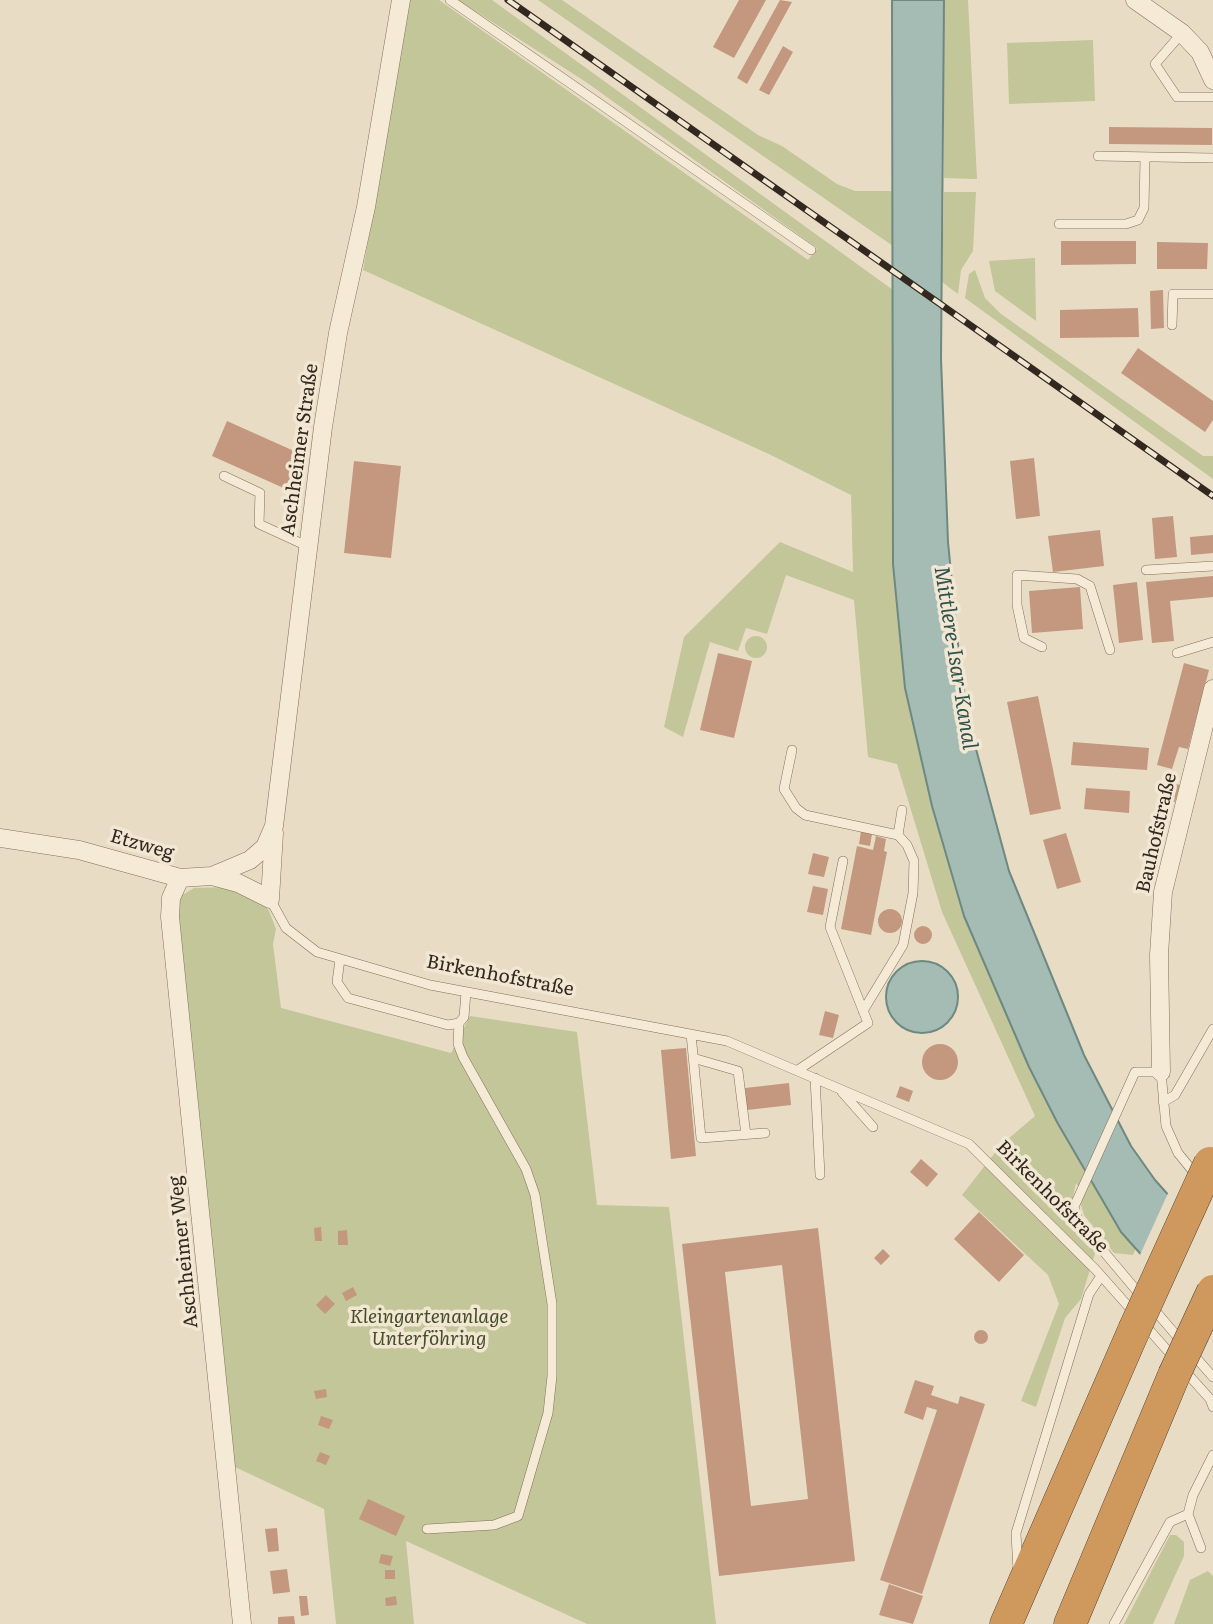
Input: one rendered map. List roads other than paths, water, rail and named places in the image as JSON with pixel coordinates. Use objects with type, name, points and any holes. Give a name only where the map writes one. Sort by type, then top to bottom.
[{"type":"highway","points":[[1006,1624],[1134,1330],[1212,1160]]},
{"type":"highway","points":[[1070,1624],[1174,1375],[1213,1291]]},
{"type":"street","name":"Aschheimer Straße","points":[[212,876],[250,860],[265,846],[274,826],[307,546],[338,333],[366,207],[401,0]]},
{"type":"street","points":[[1135,0],[1182,33],[1200,52],[1213,80]]},
{"type":"street","name":"Bauhofstraße","points":[[1161,1072],[1159,955],[1163,891],[1213,689]]},
{"type":"street","points":[[270,899],[274,826]]},
{"type":"street","name":"Etzweg","points":[[0,838],[79,850],[180,878],[212,876],[238,883],[270,899]]},
{"type":"street","name":"Aschheimer Weg","points":[[180,878],[172,898],[170,916],[242,1624]]},
{"type":"lane","points":[[450,0],[811,250]]},
{"type":"lane","points":[[1182,33],[1155,64],[1177,97],[1213,97]]},
{"type":"lane","points":[[1098,156],[1213,158]]},
{"type":"lane","points":[[1059,224],[1126,224],[1138,220],[1144,208],[1145,157]]},
{"type":"lane","points":[[1172,325],[1173,294],[1213,294]]},
{"type":"lane","points":[[224,476],[260,493],[259,524],[307,546]]},
{"type":"lane","points":[[1146,570],[1213,566]]},
{"type":"lane","points":[[1042,647],[1024,638],[1017,605],[1017,575],[1077,579],[1090,586],[1110,650]]},
{"type":"lane","points":[[1177,653],[1213,642]]},
{"type":"lane","points":[[792,750],[784,789],[796,808],[806,815],[898,835],[907,845],[914,861],[914,894],[903,945],[863,1011]]},
{"type":"lane","points":[[898,835],[902,810]]},
{"type":"lane","points":[[798,1070],[868,1023],[830,927],[843,860]]},
{"type":"lane","name":"Birkenhofstraße","points":[[270,899],[286,928],[305,945],[340,960],[466,992],[727,1041],[969,1144],[1101,1276],[1210,1399],[1213,1407]]},
{"type":"lane","points":[[340,960],[337,982],[348,998],[447,1025],[459,1023]]},
{"type":"lane","points":[[426,1529],[494,1525],[518,1516],[548,1413],[552,1376],[552,1304],[535,1195],[519,1156],[458,1044],[459,1023],[464,1017],[466,992]]},
{"type":"lane","points":[[1163,1102],[1175,1095],[1213,1029]]},
{"type":"lane","points":[[691,1034],[701,1138],[765,1133]]},
{"type":"lane","points":[[693,1059],[738,1072],[746,1135]]},
{"type":"lane","points":[[1213,1195],[1171,1140],[1163,1102],[1161,1072],[1135,1072],[1074,1207],[1078,1221],[1213,1377]]},
{"type":"lane","points":[[815,1078],[820,1175]]},
{"type":"lane","points":[[839,1089],[873,1128]]},
{"type":"lane","points":[[1018,1594],[1016,1533],[1089,1294],[1101,1276]]},
{"type":"lane","points":[[1201,1548],[1188,1514],[1213,1455]]},
{"type":"lane","points":[[1201,1479],[1213,1476]]},
{"type":"lane","points":[[1114,1624],[1170,1522],[1188,1514]]},
{"type":"water","name":"Mittlere-Isar-Kanal","points":[[892,0],[944,0],[941,359],[948,542],[961,674],[973,738],[1009,871],[1084,1055],[1131,1146],[1155,1180],[1213,1245],[1213,1335],[1121,1232],[1057,1122],[1029,1067],[964,916],[932,806],[905,688],[893,564]]},
{"type":"water","points":[[929,961],[948,971],[956,983],[956,1011],[948,1023],[936,1031],[915,1033],[896,1023],[888,1011],[886,990],[896,971],[908,963]]},
{"type":"railway","points":[[508,0],[1213,496]]},
{"type":"park label","name":"Kleingartenanlage Unterföhring","points":[[429,1328]]}]
